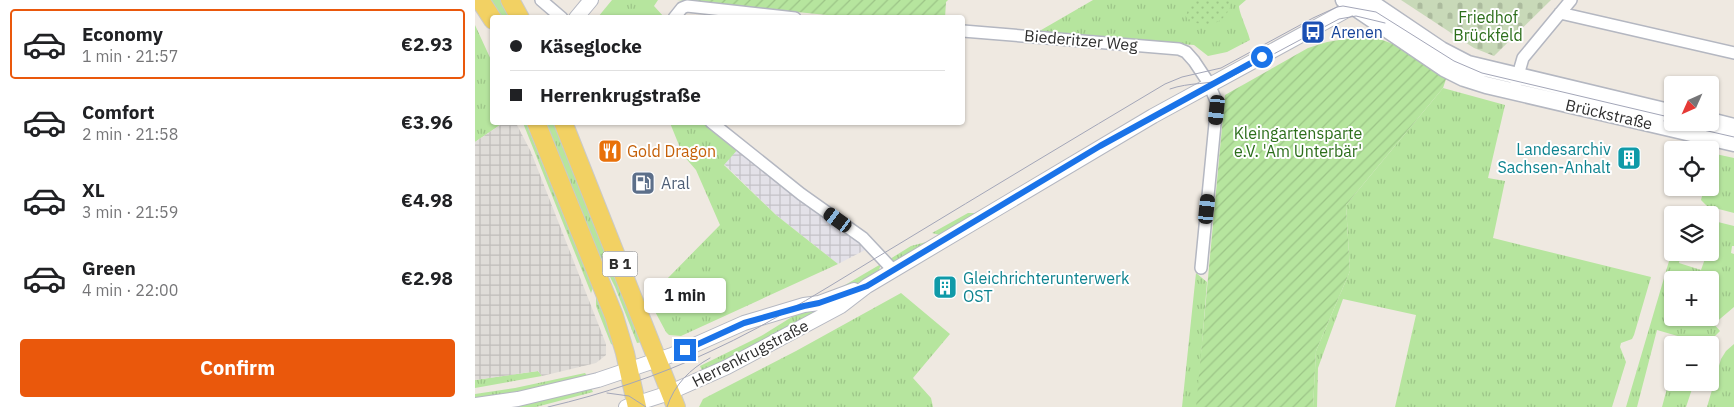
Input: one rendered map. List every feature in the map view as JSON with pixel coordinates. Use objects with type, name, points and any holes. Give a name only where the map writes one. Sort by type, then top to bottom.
[{"type":"main road","points":[[480,0],[490,15]]},
{"type":"main road","points":[[510,0],[518,15]]},
{"type":"main road","points":[[1356,2],[1459,60],[1515,83]]},
{"type":"main road","name":"Brückstraße","points":[[1515,83],[1664,111]]},
{"type":"main road","name":"Brückstraße","points":[[1515,83],[1734,143]]},
{"type":"main road","points":[[1719,124],[1734,127]]},
{"type":"main road","name":"B 1","points":[[538,125],[614,316],[629,370],[633,406]]},
{"type":"main road","name":"B 1","points":[[564,125],[673,399]]},
{"type":"street","points":[[541,0],[558,15]]},
{"type":"street","points":[[580,15],[591,0]]},
{"type":"street","points":[[1515,83],[1523,58],[1571,0]]},
{"type":"street","name":"Herrenkrugstraße","points":[[633,406],[673,399],[727,367],[851,300],[867,286],[1100,146],[1356,2]]},
{"type":"street","points":[[676,15],[681,8],[687,6],[768,15]]},
{"type":"street","points":[[1560,13],[1734,53]]},
{"type":"street","name":"Biederitzer Weg","points":[[965,30],[1179,49],[1186,52],[1194,61],[1209,85]]},
{"type":"street","points":[[1201,268],[1217,103],[1209,85]]},
{"type":"street","points":[[715,125],[801,194],[863,238],[893,270]]},
{"type":"street","name":"Herrenkrugstraße","points":[[475,406],[518,399],[598,380],[658,360],[744,323],[819,303],[867,286]]},
{"type":"shaded area","points":[[500,125],[517,125],[531,152],[606,344],[606,355],[596,363],[542,376],[538,371],[475,380],[475,142]]},
{"type":"shaded area","points":[[739,148],[867,249],[838,264],[776,215],[724,164]]},
{"type":"green space","points":[[487,0],[501,0],[510,15],[497,15]]},
{"type":"green space","points":[[612,0],[658,0],[654,6],[662,15],[600,15]]},
{"type":"green space","points":[[677,0],[948,0],[946,2],[945,15],[827,15]]},
{"type":"green space","points":[[1093,0],[1246,0],[1239,6],[1250,40],[1227,52],[1208,56],[1194,45],[1036,33]]},
{"type":"green space","points":[[1190,0],[1231,0],[1226,15],[1221,20],[1208,25],[1193,22],[1186,17]]},
{"type":"green space","name":"Friedhof Brückfeld","points":[[1401,0],[1551,0],[1494,56],[1474,48]]},
{"type":"green space","points":[[475,25],[490,58],[490,125],[500,125],[475,142]]},
{"type":"green space","name":"Kleingartensparte e.V. 'Am Unterbär'","points":[[1377,38],[1393,44],[1446,79],[1443,88],[1346,205],[1350,271],[1316,351],[1313,407],[1196,407],[1225,95],[1308,48],[1345,39]]},
{"type":"green space","points":[[1443,88],[1505,105],[1488,178],[1505,181],[1493,238],[1651,277],[1634,335],[1632,339],[1621,343],[1620,347],[1626,362],[1612,407],[1395,407],[1416,315],[1343,299],[1318,368],[1317,407],[1313,407],[1316,351],[1350,271],[1346,205]]},
{"type":"green space","points":[[524,125],[527,125],[593,288],[591,293]]},
{"type":"green space","points":[[544,125],[557,125],[642,342],[637,343],[615,287],[594,245]]},
{"type":"green space","points":[[671,125],[713,125],[739,148],[724,165],[776,215],[838,264],[681,336],[669,335],[652,306],[665,281],[720,225],[696,170],[683,155]]},
{"type":"green space","points":[[1719,155],[1734,158],[1734,213],[1719,209],[1719,206],[1707,206],[1701,200],[1702,196],[1719,196]]},
{"type":"green space","points":[[968,213],[977,213],[940,235],[932,233]]},
{"type":"green space","points":[[1719,222],[1734,226],[1734,246],[1732,246],[1731,253],[1734,254],[1734,307],[1719,320],[1719,271],[1666,271],[1669,261],[1679,261],[1679,263],[1701,270],[1704,261],[1719,261]]},
{"type":"green space","points":[[930,241],[896,262],[890,259],[911,246]]},
{"type":"green space","points":[[881,264],[879,270],[853,286],[828,295]]},
{"type":"green space","points":[[1196,273],[1207,282],[1197,407],[1182,407]]},
{"type":"green space","points":[[1664,278],[1664,326],[1716,326],[1720,331],[1715,336],[1678,336],[1657,330],[1637,407],[1626,407]]},
{"type":"green space","points":[[901,293],[950,334],[913,378],[931,398],[933,407],[699,407],[703,399],[796,351]]},
{"type":"green space","points":[[596,295],[607,321],[613,345],[596,306]]},
{"type":"green space","points":[[840,299],[703,373],[700,366],[761,336],[803,310]]},
{"type":"green space","points":[[1734,344],[1734,407],[1707,407],[1712,391],[1719,391],[1719,366],[1726,351]]},
{"type":"green space","points":[[538,371],[542,376],[475,388],[475,380]]},
{"type":"green space","points":[[585,373],[588,377],[535,390],[480,398],[475,397],[475,394],[515,388]]},
{"type":"green space","points":[[591,388],[593,392],[536,407],[503,407]]},
{"type":"green space","points":[[1666,391],[1691,391],[1686,407],[1662,407]]},
{"type":"tram line","points":[[548,407],[650,377],[690,361],[758,328],[1165,84],[1182,77],[1221,68],[1337,7],[1343,6],[1376,12],[1454,61],[1482,73],[1664,116]]},
{"type":"tram line","points":[[1170,89],[1229,78],[1339,19],[1356,16],[1385,23]]},
{"type":"tram line","points":[[1708,131],[1734,137]]},
{"type":"tram line","points":[[667,407],[678,385],[684,378],[710,358]]},
{"type":"tram line","points":[[607,393],[629,396],[646,407]]},
{"type":"place","name":"Arenen","points":[[1313,32]]},
{"type":"place","name":"Gold Dragon","points":[[610,151]]},
{"type":"place","name":"Landesarchiv Sachsen-Anhalt","points":[[1629,158]]},
{"type":"place","name":"Aral","points":[[643,183]]},
{"type":"place","name":"Gleichrichterunterwerk OST","points":[[945,287]]},
{"type":"route","points":[[685,350],[744,323],[819,303],[867,286],[1100,146],[1262,57]]}]
